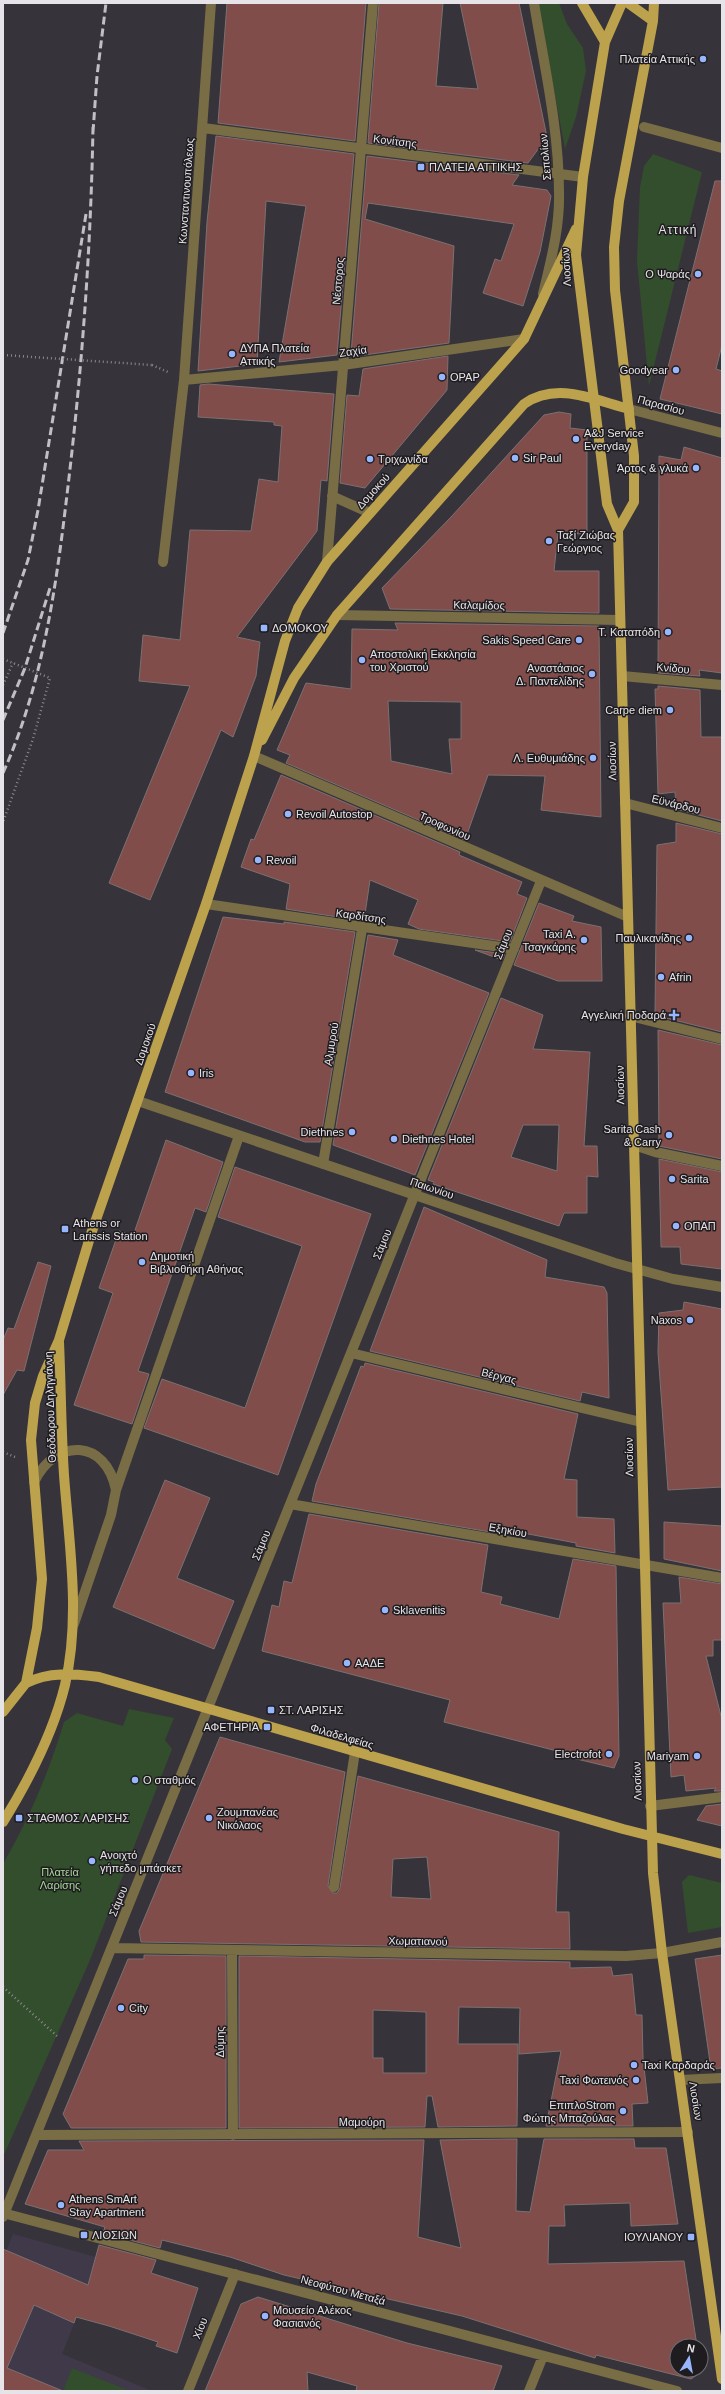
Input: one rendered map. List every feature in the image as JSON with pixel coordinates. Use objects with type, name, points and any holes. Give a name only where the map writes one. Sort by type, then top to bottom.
[{"type":"main road","points":[[582,3],[605,42]]},
{"type":"main road","name":"Λιοσίων","points":[[622,3],[605,42],[583,177],[578,224],[577,265],[607,504],[618,530],[651,1837],[662,1953],[722,2379]]},
{"type":"main road","points":[[628,3],[653,21]]},
{"type":"main road","points":[[618,530],[634,502],[634,456],[615,290],[614,246],[619,201],[653,21],[654,3]]},
{"type":"main road","name":"Δομοκού","points":[[59,1340],[91,1234],[206,904],[254,756],[285,641],[298,608],[327,562],[524,339],[540,308],[578,224]]},
{"type":"main road","name":"Δομοκού","points":[[254,756],[294,678],[337,615],[524,404],[536,396],[549,392],[566,392],[593,399]]},
{"type":"main road","name":"Παρασίου","points":[[593,399],[629,409]]},
{"type":"main road","name":"Θεόδωρου Δηληγιάννη","points":[[3,1822],[23,1789],[52,1726],[67,1673],[71,1633],[73,1579],[71,1534],[63,1452],[59,1340]]},
{"type":"main road","name":"Θεόδωρου Δηληγιάννη","points":[[3,1712],[26,1683],[37,1628],[42,1580],[31,1440],[35,1403],[42,1376],[59,1340]]},
{"type":"main road","name":"Φιλαδελφείας","points":[[26,1683],[43,1677],[67,1673],[99,1677],[208,1710],[651,1837],[722,1854]]},
{"type":"street","name":"Κωνσταντινουπόλεως","points":[[163,562],[184,380],[211,3]]},
{"type":"street","name":"Νέστορος","points":[[327,562],[373,3]]},
{"type":"street","name":"Σεπολίων","points":[[534,3],[555,129],[559,174],[556,236],[540,308]]},
{"type":"street","points":[[644,127],[722,148]]},
{"type":"street","name":"Κονίτσης","points":[[203,128],[583,177]]},
{"type":"street","name":"Ζαχία","points":[[184,380],[343,365],[524,339]]},
{"type":"street","name":"Παρασίου","points":[[629,409],[722,433]]},
{"type":"street","points":[[332,496],[370,513]]},
{"type":"street","name":"Καλαμίδος","points":[[337,615],[620,620]]},
{"type":"street","name":"Κνίδου","points":[[622,676],[722,685]]},
{"type":"street","name":"Τροφωνίου","points":[[254,756],[541,881],[628,917]]},
{"type":"street","name":"Εϋνάρδου","points":[[625,803],[722,828]]},
{"type":"street","name":"Σάμου","points":[[3,2215],[208,1710],[541,881]]},
{"type":"street","name":"Καρδίτσης","points":[[206,904],[362,929],[514,949]]},
{"type":"street","name":"Αλμυρού","points":[[323,1164],[362,929]]},
{"type":"street","points":[[630,1016],[722,1039]]},
{"type":"street","name":"Παιωνίου","points":[[138,1101],[637,1269],[673,1279],[722,1287]]},
{"type":"street","points":[[71,1633],[111,1515],[116,1490],[239,1136]]},
{"type":"street","points":[[634,1145],[655,1152],[722,1166]]},
{"type":"street","name":"Βέργας","points":[[351,1353],[640,1422]]},
{"type":"street","points":[[34,1482],[48,1460],[63,1452],[71,1450],[84,1451],[97,1456],[107,1464],[113,1476],[116,1490]]},
{"type":"street","name":"Εξηκίου","points":[[290,1504],[722,1578]]},
{"type":"street","points":[[334,1887],[355,1752]]},
{"type":"street","points":[[650,1806],[722,1797]]},
{"type":"street","name":"Χωματιανού","points":[[112,1948],[626,1956],[662,1953],[722,1942]]},
{"type":"street","name":"Δύμης","points":[[232,1950],[233,2135]]},
{"type":"street","points":[[680,2080],[722,2078]]},
{"type":"street","name":"Μαμούρη","points":[[36,2135],[688,2132]]},
{"type":"street","name":"Νεοφύτου Μεταξά","points":[[3,2215],[235,2274],[677,2391]]},
{"type":"street","name":"Χίου","points":[[188,2391],[235,2274]]},
{"type":"street","points":[[529,2391],[543,2356]]},
{"type":"path","points":[[3,355],[152,365],[164,370]]},
{"type":"path","points":[[3,659],[50,678],[33,739],[3,822]]},
{"type":"path","points":[[3,685],[13,663]]},
{"type":"path","points":[[3,1987],[71,2049]]},
{"type":"shaded area","points":[[13,2234],[96,2257],[80,2309],[62,2354],[152,2391],[3,2391],[3,2259]]},
{"type":"green space","points":[[538,3],[559,3],[567,24],[583,48],[586,71],[576,117],[565,149]]},
{"type":"green space","points":[[653,154],[702,172],[649,386],[637,261],[640,187],[644,166]]},
{"type":"green space","name":"Πλατεία Λαρίσης","points":[[129,1709],[174,1718],[165,1740],[172,1749],[90,1960],[3,2157],[3,1864],[38,1795],[64,1722],[77,1713],[123,1726]]},
{"type":"green space","points":[[689,1875],[722,1883],[722,1927],[688,1933],[682,1882]]},
{"type":"green space","points":[[72,2368],[130,2391],[63,2391]]},
{"type":"building","points":[[227,3],[366,3],[355,141],[218,123]]},
{"type":"building","points":[[379,3],[443,3],[436,86],[478,89],[460,3],[519,3],[547,137],[528,163],[368,143]]},
{"type":"building","points":[[216,136],[354,154],[337,355],[279,362],[306,206],[266,201],[257,364],[198,371],[207,222]]},
{"type":"building","points":[[367,156],[519,175],[512,185],[547,190],[551,196],[540,252],[523,306],[483,293],[495,259],[501,261],[514,224],[368,203],[365,219],[454,246],[449,343],[364,355],[365,352],[351,354]]},
{"type":"building","points":[[715,181],[722,181],[722,345],[716,369],[722,371],[722,414],[660,399]]},
{"type":"building","points":[[448,356],[447,390],[365,488],[340,483],[347,395],[359,396],[363,369]]},
{"type":"building","points":[[208,384],[334,394],[327,481],[321,480],[317,531],[237,637],[260,642],[256,676],[233,737],[221,730],[150,900],[109,883],[190,686],[139,681],[143,635],[180,640],[190,530],[251,531],[259,479],[278,482],[282,426],[274,425],[274,422],[198,417],[200,385]]},
{"type":"building","points":[[559,412],[571,414],[570,428],[587,430],[587,534],[558,533],[554,571],[599,571],[599,613],[390,609],[382,588],[451,517],[544,415]]},
{"type":"building","points":[[684,447],[722,458],[722,673],[699,670],[700,676],[658,673],[659,456],[681,460]]},
{"type":"building","points":[[395,623],[599,626],[601,817],[541,810],[545,776],[488,775],[465,840],[286,763],[290,755],[277,750],[306,683],[351,689],[352,629],[398,630]],"holes":[[[388,701],[461,702],[461,739],[449,739],[452,774],[391,761]]]},
{"type":"building","points":[[658,686],[700,690],[701,737],[722,737],[722,821],[676,809],[675,792],[658,794],[655,689],[658,689]]},
{"type":"building","points":[[281,775],[460,852],[459,855],[522,882],[517,894],[527,898],[510,942],[419,929],[408,924],[418,900],[370,880],[364,921],[286,909],[290,884],[241,867],[251,839],[254,840]]},
{"type":"building","points":[[676,823],[722,834],[722,1032],[658,1016],[655,1013],[657,845],[676,842]]},
{"type":"building","points":[[539,903],[574,916],[572,921],[601,927],[602,981],[558,981],[514,965]]},
{"type":"building","points":[[223,917],[284,924],[284,922],[355,932],[320,1142],[305,1142],[165,1092]]},
{"type":"building","points":[[368,935],[398,940],[393,955],[489,993],[415,1175],[333,1145]]},
{"type":"building","points":[[475,950],[505,954],[502,960]]},
{"type":"building","points":[[501,998],[543,1015],[533,1049],[590,1052],[584,1146],[597,1146],[598,1177],[587,1176],[587,1213],[564,1213],[559,1226],[433,1184],[434,1182],[428,1180]],"holes":[[[523,1125],[559,1125],[557,1171],[511,1157]]]},
{"type":"building","points":[[658,1030],[722,1045],[722,1159],[659,1146]]},
{"type":"building","name":"Δημοτική Βιβλιοθήκη Αθήνας","points":[[166,1140],[223,1162],[206,1212],[195,1208],[138,1371],[149,1374],[132,1424],[74,1405],[113,1293],[99,1288],[119,1231],[133,1236]]},
{"type":"building","points":[[659,1159],[722,1172],[722,1269],[681,1264],[680,1247],[661,1247]]},
{"type":"building","points":[[235,1167],[371,1214],[278,1475],[144,1428],[162,1379],[245,1408],[302,1246],[218,1217]]},
{"type":"building","points":[[424,1207],[547,1260],[545,1277],[604,1287],[607,1293],[609,1398],[582,1392],[580,1401],[370,1351]]},
{"type":"building","points":[[38,1262],[51,1266],[24,1371],[17,1370],[3,1395],[3,1340],[8,1328],[14,1329]]},
{"type":"building","points":[[684,1302],[722,1309],[722,1487],[668,1490],[658,1352],[659,1313],[683,1310]]},
{"type":"building","points":[[365,1363],[578,1414],[564,1479],[577,1480],[577,1517],[614,1519],[615,1553],[576,1546],[576,1543],[491,1527],[490,1532],[312,1501],[316,1484],[361,1366],[364,1367]]},
{"type":"building","points":[[165,1480],[210,1498],[177,1578],[234,1601],[214,1649],[113,1607]]},
{"type":"building","points":[[309,1514],[488,1545],[481,1592],[502,1597],[500,1604],[559,1619],[573,1559],[616,1566],[619,1756],[614,1768],[556,1754],[557,1751],[444,1722],[450,1700],[262,1651],[272,1605],[279,1607],[284,1581],[292,1583]]},
{"type":"building","points":[[664,1522],[722,1526],[722,1571],[664,1559]]},
{"type":"building","points":[[679,1577],[722,1584],[722,1640],[713,1640],[713,1656],[706,1656],[722,1720],[722,1791],[714,1791],[716,1788],[686,1791],[684,1775],[671,1777],[663,1603],[681,1603]]},
{"type":"building","points":[[220,1737],[345,1772],[328,1886],[333,1893],[337,1893],[340,1888],[358,1776],[559,1832],[556,1912],[569,1912],[570,1949],[141,1942],[139,1931]],"holes":[[[427,1857],[431,1899],[391,1897],[393,1859]]]},
{"type":"building","points":[[722,1804],[722,1826],[697,1820],[706,1806]]},
{"type":"building","points":[[144,1955],[226,1956],[226,2128],[71,2128],[63,2114],[128,1959],[144,1959]]},
{"type":"building","points":[[722,1955],[722,2068],[711,2069],[695,1959]]},
{"type":"building","points":[[239,1956],[570,1962],[570,1968],[611,1967],[613,1976],[632,1974],[636,2015],[642,2015],[643,2058],[648,2103],[632,2104],[633,2126],[546,2126],[561,2051],[519,2054],[520,2008],[459,2007],[458,2044],[518,2044],[517,2126],[438,2127],[432,2096],[427,2096],[425,2127],[239,2128]],"holes":[[[373,2010],[426,2012],[426,2073],[383,2073],[383,2058],[373,2058]]]},
{"type":"building","points":[[517,2139],[516,2211],[530,2212],[544,2139],[634,2139],[635,2148],[666,2148],[678,2224],[631,2226],[630,2203],[564,2205],[565,2226],[549,2226],[548,2264],[684,2261],[696,2338],[669,2338],[669,2373],[596,2355],[595,2358],[462,2316],[284,2275],[230,2257],[162,2240],[160,2248],[103,2233],[105,2227],[25,2204],[48,2150],[84,2150],[79,2141],[424,2140],[418,2237],[461,2248],[440,2140]]},
{"type":"building","points":[[99,2245],[156,2260],[151,2273],[198,2288],[177,2353],[156,2346],[158,2342],[76,2317],[74,2323],[34,2305],[7,2368],[63,2391],[3,2391],[3,2249],[88,2285]]},
{"type":"building","points":[[258,2297],[407,2343],[502,2366],[493,2391],[356,2391],[357,2386],[307,2372],[308,2391],[205,2391],[241,2304]]},
{"type":"railway","points":[[93,132],[97,76],[106,3]]},
{"type":"railway","points":[[3,773],[18,737],[40,662],[61,546],[75,426],[82,341],[88,256],[93,127]]},
{"type":"railway","points":[[3,633],[28,560],[38,510],[86,214]]},
{"type":"railway","points":[[3,720],[25,668],[50,588]]},
{"type":"place","name":"Πλατεία Αττικής","points":[[703,59]]},
{"type":"place","name":"ΠΛΑΤΕΙΑ ΑΤΤΙΚΗΣ","points":[[421,167]]},
{"type":"place","name":"Ο Ψαράς","points":[[698,274]]},
{"type":"place","name":"ΔΥΠΑ Πλατεία Αττικής","points":[[232,354]]},
{"type":"place","name":"Goodyear","points":[[676,370]]},
{"type":"place","name":"OPAP","points":[[442,377]]},
{"type":"place","name":"A&J Service Everyday","points":[[576,439]]},
{"type":"place","name":"Sir Paul","points":[[515,458]]},
{"type":"place","name":"Τριχωνίδα","points":[[370,459]]},
{"type":"place","name":"Άρτος & γλυκά","points":[[696,468]]},
{"type":"place","name":"Ταξί Ζιώβας Γεώργιος","points":[[549,541]]},
{"type":"place","name":"ΔΟΜΟΚΟΥ","points":[[264,628]]},
{"type":"place","name":"Τ. Καταπόδη","points":[[668,632]]},
{"type":"place","name":"Sakis Speed Care","points":[[579,640]]},
{"type":"place","name":"Αποστολική Εκκλησία του Χριστού","points":[[362,660]]},
{"type":"place","name":"Αναστάσιος Δ. Παντελίδης","points":[[592,674]]},
{"type":"place","name":"Carpe diem","points":[[670,710]]},
{"type":"place","name":"Λ. Ευθυμιάδης","points":[[593,758]]},
{"type":"place","name":"Revoil Autostop","points":[[288,814]]},
{"type":"place","name":"Revoil","points":[[258,860]]},
{"type":"place","name":"Παυλικανίδης","points":[[689,938]]},
{"type":"place","name":"Taxi Α. Τσαγκάρης","points":[[584,940]]},
{"type":"place","name":"Afrin","points":[[661,977]]},
{"type":"place","name":"Αγγελική Ποδαρά","points":[[674,1015]]},
{"type":"place","name":"Iris","points":[[191,1073]]},
{"type":"place","name":"Diethnes","points":[[352,1132]]},
{"type":"place","name":"Sarita Cash & Carry","points":[[669,1135]]},
{"type":"place","name":"Diethnes Hotel","points":[[394,1139]]},
{"type":"place","name":"Sarita","points":[[672,1179]]},
{"type":"place","name":"ΟΠΑΠ","points":[[676,1226]]},
{"type":"place","name":"Athens or Larissis Station","points":[[65,1229]]},
{"type":"place","name":"Δημοτική Βιβλιοθήκη Αθήνας","points":[[142,1262]]},
{"type":"place","name":"Naxos","points":[[690,1320]]},
{"type":"place","name":"Sklavenitis","points":[[385,1610]]},
{"type":"place","name":"ΑΑΔΕ","points":[[347,1663]]},
{"type":"place","name":"ΣΤ. ΛΑΡΙΣΗΣ","points":[[271,1710]]},
{"type":"place","name":"ΑΦΕΤΗΡΙΑ","points":[[267,1727]]},
{"type":"place","name":"Electrofot","points":[[609,1754]]},
{"type":"place","name":"Mariyam","points":[[697,1756]]},
{"type":"place","name":"Ο σταθμός","points":[[135,1780]]},
{"type":"place","name":"ΣΤΑΘΜΟΣ ΛΑΡΙΣΗΣ","points":[[19,1818]]},
{"type":"place","name":"Ζουμπανέας Νικόλαος","points":[[209,1818]]},
{"type":"place","name":"Ανοιχτό γήπεδο μπάσκετ","points":[[92,1861]]},
{"type":"place","name":"City","points":[[121,2008]]},
{"type":"place","name":"Taxi Καρδαράς","points":[[634,2065]]},
{"type":"place","name":"Taxi Φωτεινός","points":[[636,2080]]},
{"type":"place","name":"ΕπιπλοStrom Φώτης Μπαζούλας","points":[[623,2111]]},
{"type":"place","name":"Athens SmArt Stay Apartment","points":[[61,2205]]},
{"type":"place","name":"ΛΙΟΣΙΩΝ","points":[[84,2235]]},
{"type":"place","name":"ΙΟΥΛΙΑΝΟΥ","points":[[691,2237]]},
{"type":"place","name":"Μουσείο Αλέκος Φασιανός","points":[[265,2316]]},
{"type":"district","name":"Αττική","points":[[678,230]]}]
